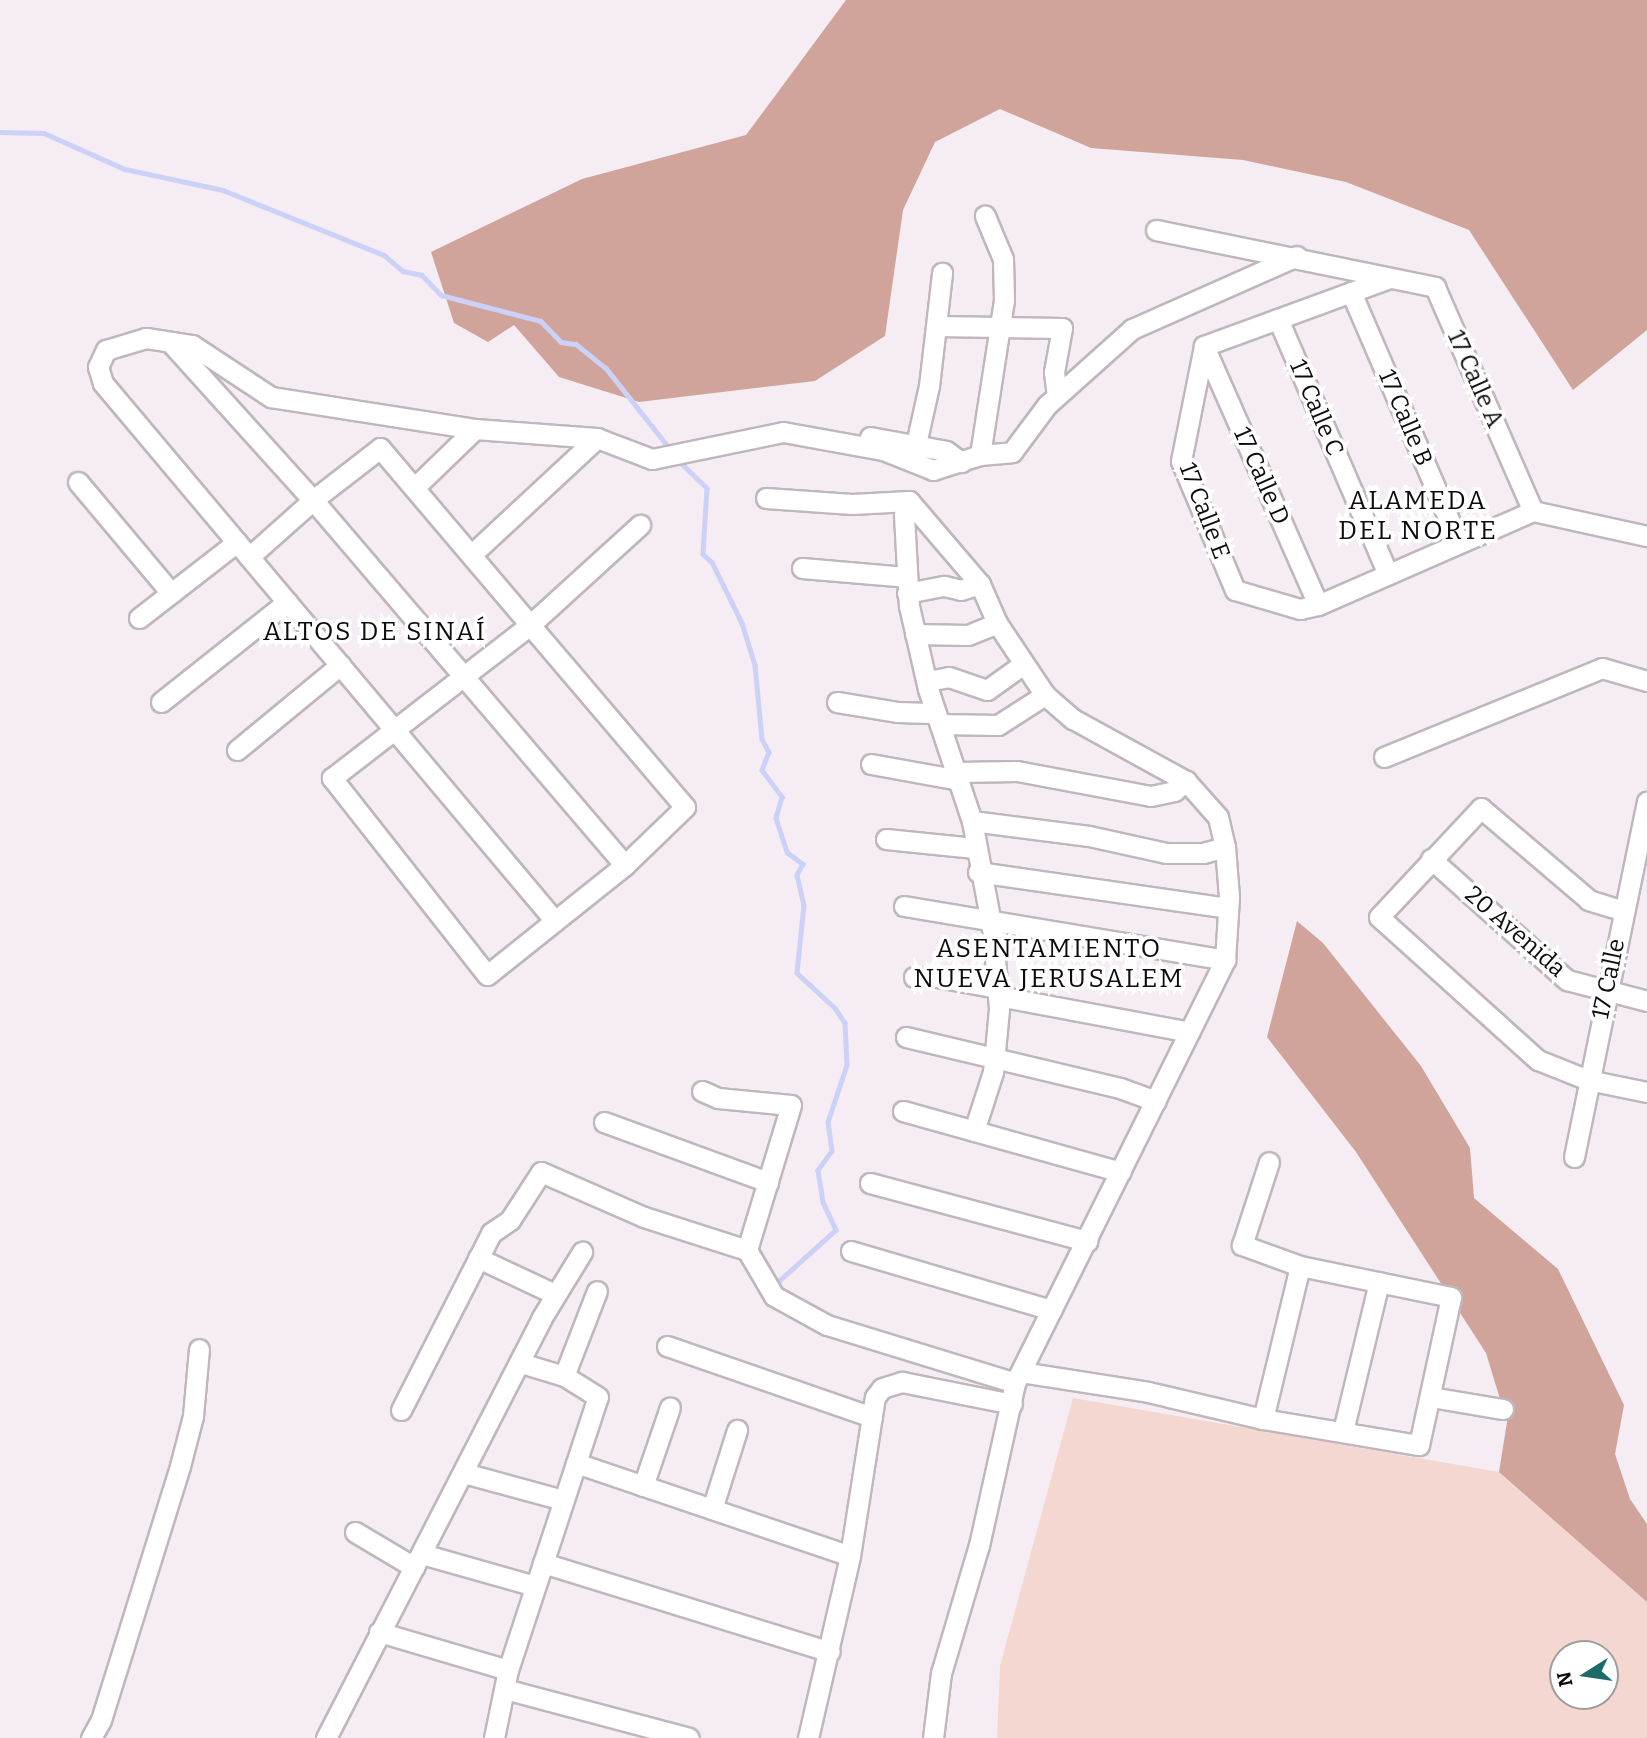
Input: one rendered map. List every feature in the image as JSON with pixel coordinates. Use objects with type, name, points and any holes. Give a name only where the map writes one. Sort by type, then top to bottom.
[{"type":"street","points":[[980,455],[997,327],[1004,300],[1003,259],[985,215]]},
{"type":"street","points":[[1156,230],[1297,256],[1391,278]]},
{"type":"street","points":[[555,922],[103,383],[98,367],[106,350],[146,338],[192,345],[271,397],[475,429],[597,438],[652,459],[783,432],[883,450],[933,470],[980,455],[1012,452],[1057,395],[1146,319],[1297,256]]},
{"type":"street","points":[[916,444],[937,326],[943,273]]},
{"type":"street","points":[[1204,346],[1391,278]]},
{"type":"street","name":"17 Calle A","points":[[1391,278],[1435,288],[1533,511]]},
{"type":"street","name":"17 Calle B","points":[[1351,292],[1459,543]]},
{"type":"street","name":"17 Calle C","points":[[1278,319],[1388,574]]},
{"type":"street","points":[[937,326],[1062,328],[1054,372],[1057,395]]},
{"type":"street","points":[[170,342],[313,500],[625,865]]},
{"type":"street","name":"17 Calle E","points":[[1204,346],[1181,461],[1235,590],[1300,609],[1318,605]]},
{"type":"street","name":"17 Calle D","points":[[1204,346],[1318,605]]},
{"type":"street","points":[[414,488],[475,429]]},
{"type":"street","points":[[850,446],[850,434],[916,444],[946,451],[952,465]]},
{"type":"street","points":[[471,555],[597,438]]},
{"type":"street","points":[[249,557],[313,500],[380,448],[471,555],[530,625],[684,807],[625,865],[487,975],[332,778],[530,625],[640,525]]},
{"type":"street","points":[[78,482],[171,593]]},
{"type":"street","points":[[766,498],[852,504],[909,501]]},
{"type":"street","points":[[909,501],[980,584],[997,623],[1022,665],[1045,695],[1073,719],[1186,781],[1218,817],[1225,847],[1227,908],[1225,960],[1018,1377],[979,1545],[942,1673],[933,1738]]},
{"type":"street","points":[[909,501],[904,515],[907,585],[915,635],[938,718],[972,821],[978,872],[990,923],[997,992],[995,1056],[975,1131]]},
{"type":"street","points":[[1318,605],[1533,511],[1647,536]]},
{"type":"street","points":[[139,618],[237,542]]},
{"type":"street","points":[[802,568],[907,585],[944,586],[961,590],[980,584]]},
{"type":"street","points":[[161,702],[287,602]]},
{"type":"street","points":[[915,635],[968,635],[997,623]]},
{"type":"street","points":[[237,750],[340,665]]},
{"type":"street","points":[[927,681],[949,677],[988,690],[1022,665]]},
{"type":"street","points":[[1384,757],[1602,668],[1647,681]]},
{"type":"street","points":[[837,702],[999,725],[1045,695]]},
{"type":"street","points":[[871,764],[958,776],[1017,771],[1151,796],[1174,791],[1186,781]]},
{"type":"street","name":"17 Calle","points":[[1574,1157],[1647,802]]},
{"type":"street","points":[[1624,911],[1589,900],[1481,808],[1379,917],[1538,1060],[1588,1080],[1647,1092]]},
{"type":"street","points":[[972,821],[1088,836],[1166,853],[1203,853],[1225,847]]},
{"type":"street","points":[[886,839],[975,848]]},
{"type":"street","name":"20 Avenida","points":[[1431,859],[1567,980],[1606,993],[1647,1001]]},
{"type":"street","points":[[978,872],[1185,905],[1227,908]]},
{"type":"street","points":[[904,906],[990,923],[1225,960]]},
{"type":"street","points":[[914,977],[937,976],[997,992],[1189,1032]]},
{"type":"street","points":[[906,1037],[995,1056],[1156,1101]]},
{"type":"street","points":[[702,1091],[718,1098],[791,1105],[747,1250]]},
{"type":"street","points":[[903,1111],[1121,1172]]},
{"type":"street","points":[[604,1122],[768,1182]]},
{"type":"street","points":[[401,1410],[491,1233],[510,1220],[541,1172],[644,1217],[747,1250],[774,1296],[827,1325],[1018,1377],[1161,1395],[1263,1419],[1419,1445],[1451,1297],[1300,1266],[1242,1245],[1269,1162]]},
{"type":"street","points":[[870,1183],[1087,1241]]},
{"type":"street","points":[[851,1251],[1052,1310]]},
{"type":"street","points":[[326,1738],[555,1294],[582,1252]]},
{"type":"street","points":[[478,1258],[555,1294]]},
{"type":"street","points":[[1263,1419],[1300,1266]]},
{"type":"street","points":[[1343,1431],[1379,1282]]},
{"type":"street","points":[[564,1376],[597,1292]]},
{"type":"street","points":[[667,1346],[872,1417]]},
{"type":"street","points":[[91,1738],[102,1720],[180,1466],[193,1416],[199,1349]]},
{"type":"street","points":[[494,1738],[506,1680],[598,1396],[564,1376],[521,1363]]},
{"type":"street","points":[[808,1738],[850,1556],[875,1397],[891,1382],[1012,1404]]},
{"type":"street","points":[[1431,1397],[1503,1409]]},
{"type":"street","points":[[643,1486],[670,1407]]},
{"type":"street","points":[[712,1509],[737,1430]]},
{"type":"street","points":[[576,1463],[850,1556]]},
{"type":"street","points":[[464,1473],[563,1500]]},
{"type":"street","points":[[355,1532],[418,1560],[535,1586]]},
{"type":"street","points":[[543,1563],[830,1652]]},
{"type":"street","points":[[379,1632],[506,1680],[689,1738]]},
{"type":"shaded area","points":[[846,0],[1647,0],[1647,330],[1573,390],[1469,230],[1346,182],[1243,160],[1091,148],[1000,109],[935,142],[903,210],[885,336],[815,381],[639,402],[559,377],[514,325],[488,342],[454,323],[431,252],[582,179],[746,135]]},
{"type":"shaded area","points":[[1297,921],[1323,943],[1421,1066],[1470,1148],[1474,1198],[1558,1269],[1624,1405],[1615,1454],[1630,1499],[1647,1524],[1647,1602],[1499,1472],[1507,1422],[1486,1353],[1356,1152],[1267,1037]]},
{"type":"shaded area","points":[[1073,1398],[1499,1472],[1647,1602],[1647,1738],[997,1738],[1000,1666]]},
{"type":"waterway","points":[[0,132],[44,133],[125,169],[223,190],[384,255],[403,271],[422,275],[441,295],[541,321],[561,342],[576,344],[606,368],[671,450]]},
{"type":"waterway","points":[[678,460],[707,488],[703,554],[712,562],[742,623],[755,665],[762,739],[769,752],[762,770],[782,797],[776,818],[787,852],[803,864],[797,875],[804,905],[797,973],[835,1008],[845,1023],[847,1065],[828,1122],[832,1151],[818,1170],[823,1202],[836,1230],[774,1286]]},
{"type":"district","name":"ALAMEDA DEL NORTE","points":[[1418,516]]},
{"type":"district","name":"ALTOS DE SINAÍ","points":[[375,632]]},
{"type":"district","name":"ASENTAMIENTO NUEVA JERUSALEM","points":[[1049,964]]}]
